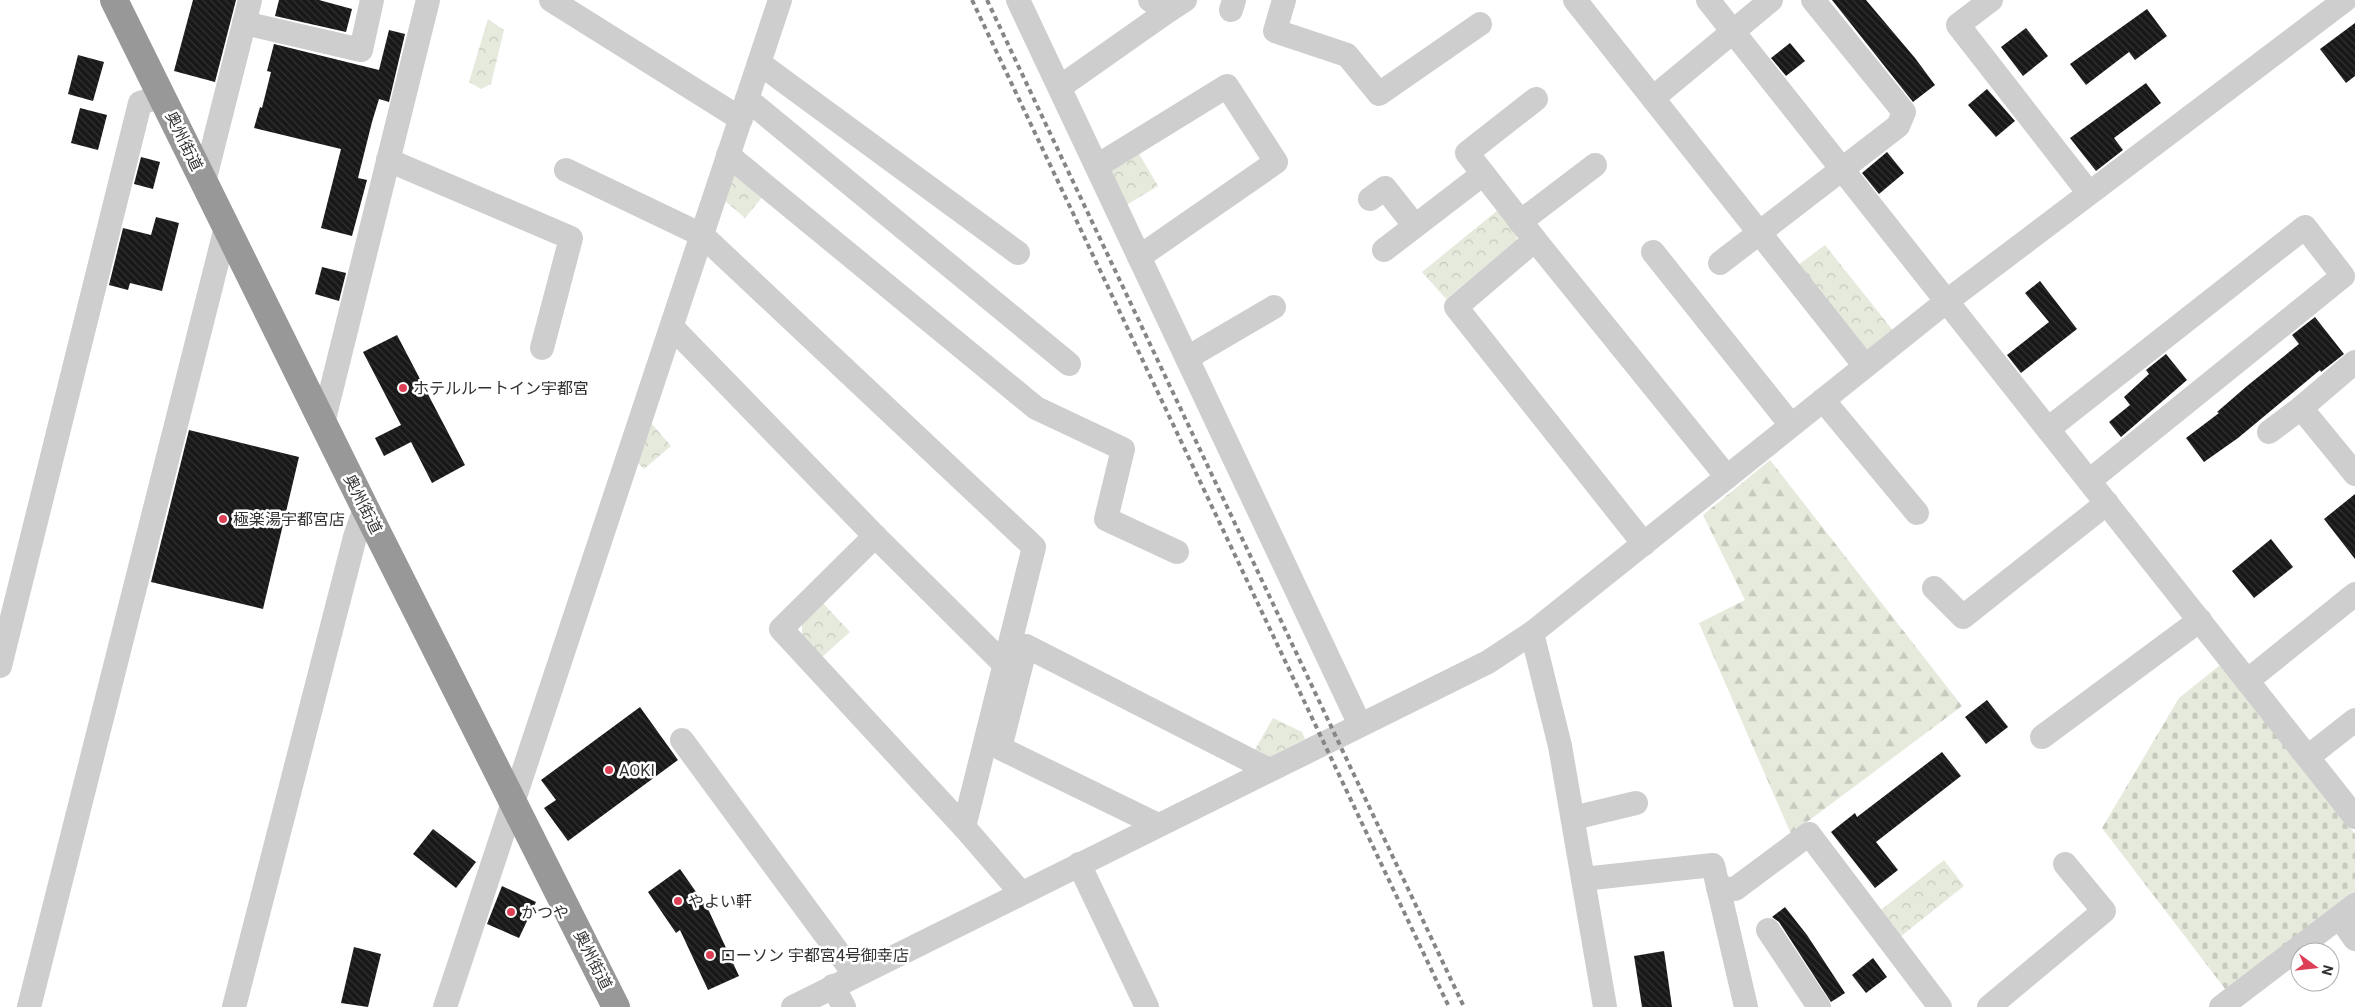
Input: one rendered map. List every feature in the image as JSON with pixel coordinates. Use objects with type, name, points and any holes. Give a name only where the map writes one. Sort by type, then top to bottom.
[{"type":"highway","name":"奥州街道","points":[[114,0],[365,508],[616,1007]]},
{"type":"street","points":[[204,182],[250,0]]},
{"type":"street","points":[[244,23],[361,50],[372,0]]},
{"type":"street","points":[[323,423],[428,0]]},
{"type":"street","points":[[551,0],[744,109],[1069,364]]},
{"type":"street","points":[[445,1007],[780,0]]},
{"type":"street","points":[[1018,0],[1360,725]]},
{"type":"street","points":[[1284,0],[1274,32],[1347,55],[1379,94],[1480,24]]},
{"type":"street","points":[[1575,0],[1865,366]]},
{"type":"street","points":[[1708,0],[2355,816]]},
{"type":"street","points":[[1653,98],[1772,0]]},
{"type":"street","points":[[1720,263],[1898,126],[1904,112],[1812,0]]},
{"type":"street","points":[[1991,0],[1958,26],[2089,193]]},
{"type":"street","points":[[793,1007],[1488,662],[1532,633],[1947,301],[2346,0]]},
{"type":"street","points":[[1060,87],[1168,4]]},
{"type":"street","points":[[759,63],[1018,253]]},
{"type":"street","points":[[1097,166],[1227,86],[1276,162],[1139,257]]},
{"type":"street","points":[[0,666],[140,103],[162,96]]},
{"type":"street","points":[[1536,99],[1467,153],[1520,222],[1728,477]]},
{"type":"street","points":[[728,155],[1036,408],[1123,449],[1106,519],[1178,552]]},
{"type":"street","points":[[388,160],[571,238],[542,348]]},
{"type":"street","points":[[1520,222],[1595,165]]},
{"type":"street","points":[[566,170],[702,235],[1034,547],[964,827]]},
{"type":"street","points":[[1384,250],[1483,174]]},
{"type":"street","points":[[1370,199],[1385,188],[1416,226]]},
{"type":"street","points":[[29,1007],[226,227]]},
{"type":"street","points":[[2048,429],[2305,227],[2343,276],[2089,480]]},
{"type":"street","points":[[1535,240],[1456,307],[1644,544]]},
{"type":"street","points":[[1653,252],[1791,425]]},
{"type":"street","points":[[1187,358],[1274,307]]},
{"type":"street","points":[[672,327],[874,536],[1004,664]]},
{"type":"street","points":[[2269,432],[2301,408],[2355,362]]},
{"type":"street","points":[[1823,400],[1917,513]]},
{"type":"street","points":[[2301,408],[2355,474]]},
{"type":"street","points":[[1934,588],[1963,617],[2107,503]]},
{"type":"street","points":[[234,1007],[355,537],[365,508]]},
{"type":"street","points":[[874,536],[781,629],[964,827],[1021,893]]},
{"type":"street","points":[[2247,681],[2355,594]]},
{"type":"street","points":[[2042,737],[2200,620]]},
{"type":"street","points":[[1532,633],[1560,746],[1605,1007]]},
{"type":"street","points":[[1158,825],[1000,748],[1026,646],[1269,770]]},
{"type":"street","points":[[2308,757],[2355,720]]},
{"type":"street","points":[[682,740],[855,975]]},
{"type":"street","points":[[1573,818],[1636,803]]},
{"type":"street","points":[[1718,888],[1735,889],[1809,834],[1940,1007]]},
{"type":"street","points":[[1079,864],[1147,1007]]},
{"type":"street","points":[[1989,1007],[2104,911],[2065,864]]},
{"type":"street","points":[[1583,879],[1713,865],[1746,1007]]},
{"type":"street","points":[[2221,1007],[2348,912],[2355,939]]},
{"type":"street","points":[[1768,930],[1819,1007]]},
{"type":"street","points":[[834,986],[844,1007]]},
{"type":"green space","points":[[488,19],[504,30],[491,84],[481,89],[469,82]]},
{"type":"green space","points":[[1138,152],[1158,186],[1123,207],[1111,170]]},
{"type":"green space","points":[[735,169],[764,195],[745,218],[718,195]]},
{"type":"green space","points":[[1498,210],[1518,233],[1516,241],[1446,299],[1422,272]]},
{"type":"green space","points":[[1825,245],[1895,333],[1862,357],[1794,268]]},
{"type":"green space","points":[[645,416],[671,446],[644,469],[632,457]]},
{"type":"green space","points":[[1770,460],[1962,706],[1791,834],[1699,623],[1745,600],[1703,515]]},
{"type":"green space","points":[[822,602],[850,632],[821,658],[802,637],[802,621]]},
{"type":"green space","points":[[2220,665],[2355,834],[2355,893],[2226,990],[2102,828],[2179,698]]},
{"type":"green space","points":[[1273,718],[1302,732],[1305,739],[1266,759],[1253,753]]},
{"type":"green space","points":[[1944,860],[1964,886],[1900,937],[1877,913]]},
{"type":"building","points":[[193,0],[236,0],[215,82],[174,71]]},
{"type":"building","points":[[279,0],[319,0],[352,9],[346,32],[275,16]]},
{"type":"building","points":[[1832,0],[1866,0],[1935,85],[1913,102]]},
{"type":"building","points":[[2147,9],[2167,36],[2135,60],[2129,52],[2086,85],[2070,64]]},
{"type":"building","points":[[2355,23],[2355,76],[2346,83],[2320,49]]},
{"type":"building","points":[[2026,28],[2048,56],[2023,76],[2001,47]]},
{"type":"building","points":[[389,30],[405,34],[389,102],[379,99],[372,122],[358,178],[367,180],[352,236],[321,228],[341,149],[254,128],[260,107],[262,108],[271,72],[267,71],[274,44],[379,70]]},
{"type":"building","points":[[1790,43],[1805,61],[1786,76],[1771,58]]},
{"type":"building","points":[[78,55],[104,62],[93,101],[68,94]]},
{"type":"building","points":[[2146,83],[2161,103],[2114,138],[2123,150],[2096,171],[2070,138]]},
{"type":"building","points":[[1987,89],[2015,121],[1996,137],[1968,105]]},
{"type":"building","points":[[80,108],[107,115],[98,150],[71,143]]},
{"type":"building","points":[[1887,152],[1904,173],[1879,194],[1862,173]]},
{"type":"building","points":[[141,157],[160,162],[153,189],[134,184]]},
{"type":"building","points":[[156,217],[179,223],[162,291],[130,283],[128,290],[109,285],[123,228],[151,235]]},
{"type":"building","points":[[322,267],[346,273],[339,301],[315,294]]},
{"type":"building","points":[[2040,281],[2077,329],[2021,373],[2007,355],[2049,322],[2025,293]]},
{"type":"building","points":[[2315,317],[2344,354],[2321,372],[2320,370],[2238,438],[2204,462],[2186,438],[2219,413],[2217,412],[2299,344],[2292,335]]},
{"type":"building","name":"ホテルルートイン宇都宮","points":[[397,335],[465,465],[432,483],[411,442],[384,456],[375,438],[401,425],[363,352]]},
{"type":"building","points":[[2166,354],[2187,380],[2121,437],[2109,422],[2130,405],[2124,397],[2149,374],[2146,370]]},
{"type":"building","name":"極楽湯宇都宮店","points":[[189,430],[299,457],[263,609],[151,582]]},
{"type":"building","points":[[2355,494],[2355,559],[2324,519]]},
{"type":"building","points":[[2271,539],[2293,567],[2254,598],[2232,571]]},
{"type":"building","points":[[1987,700],[2008,727],[1986,744],[1965,717]]},
{"type":"building","name":"AOKI","points":[[640,707],[678,760],[568,841],[544,808],[556,800],[541,780]]},
{"type":"building","points":[[1942,752],[1961,776],[1876,842],[1898,870],[1875,888],[1831,832],[1855,813],[1857,817]]},
{"type":"building","points":[[433,829],[476,862],[456,888],[413,854]]},
{"type":"building","points":[[680,869],[708,909],[739,976],[708,990],[680,930],[676,933],[648,892]]},
{"type":"building","name":"かつや","points":[[502,886],[536,902],[519,938],[487,924]]},
{"type":"building","points":[[1785,907],[1807,935],[1845,993],[1831,1002],[1779,922],[1772,917]]},
{"type":"building","points":[[354,947],[381,954],[368,1007],[341,1003]]},
{"type":"building","points":[[1664,951],[1672,1007],[1642,1007],[1634,956]]},
{"type":"building","points":[[1873,958],[1887,977],[1866,993],[1852,975]]},
{"type":"railway","points":[[972,0],[1449,1007]]},
{"type":"railway","points":[[987,0],[1464,1007]]},
{"type":"place","name":"ホテルルートイン宇都宮","points":[[403,388]]},
{"type":"place","name":"極楽湯宇都宮店","points":[[223,519]]},
{"type":"place","name":"AOKI","points":[[609,770]]},
{"type":"place","name":"やよい軒","points":[[678,901]]},
{"type":"place","name":"かつや","points":[[511,912]]},
{"type":"place","name":"ローソン 宇都宮4号御幸店","points":[[710,955]]}]
